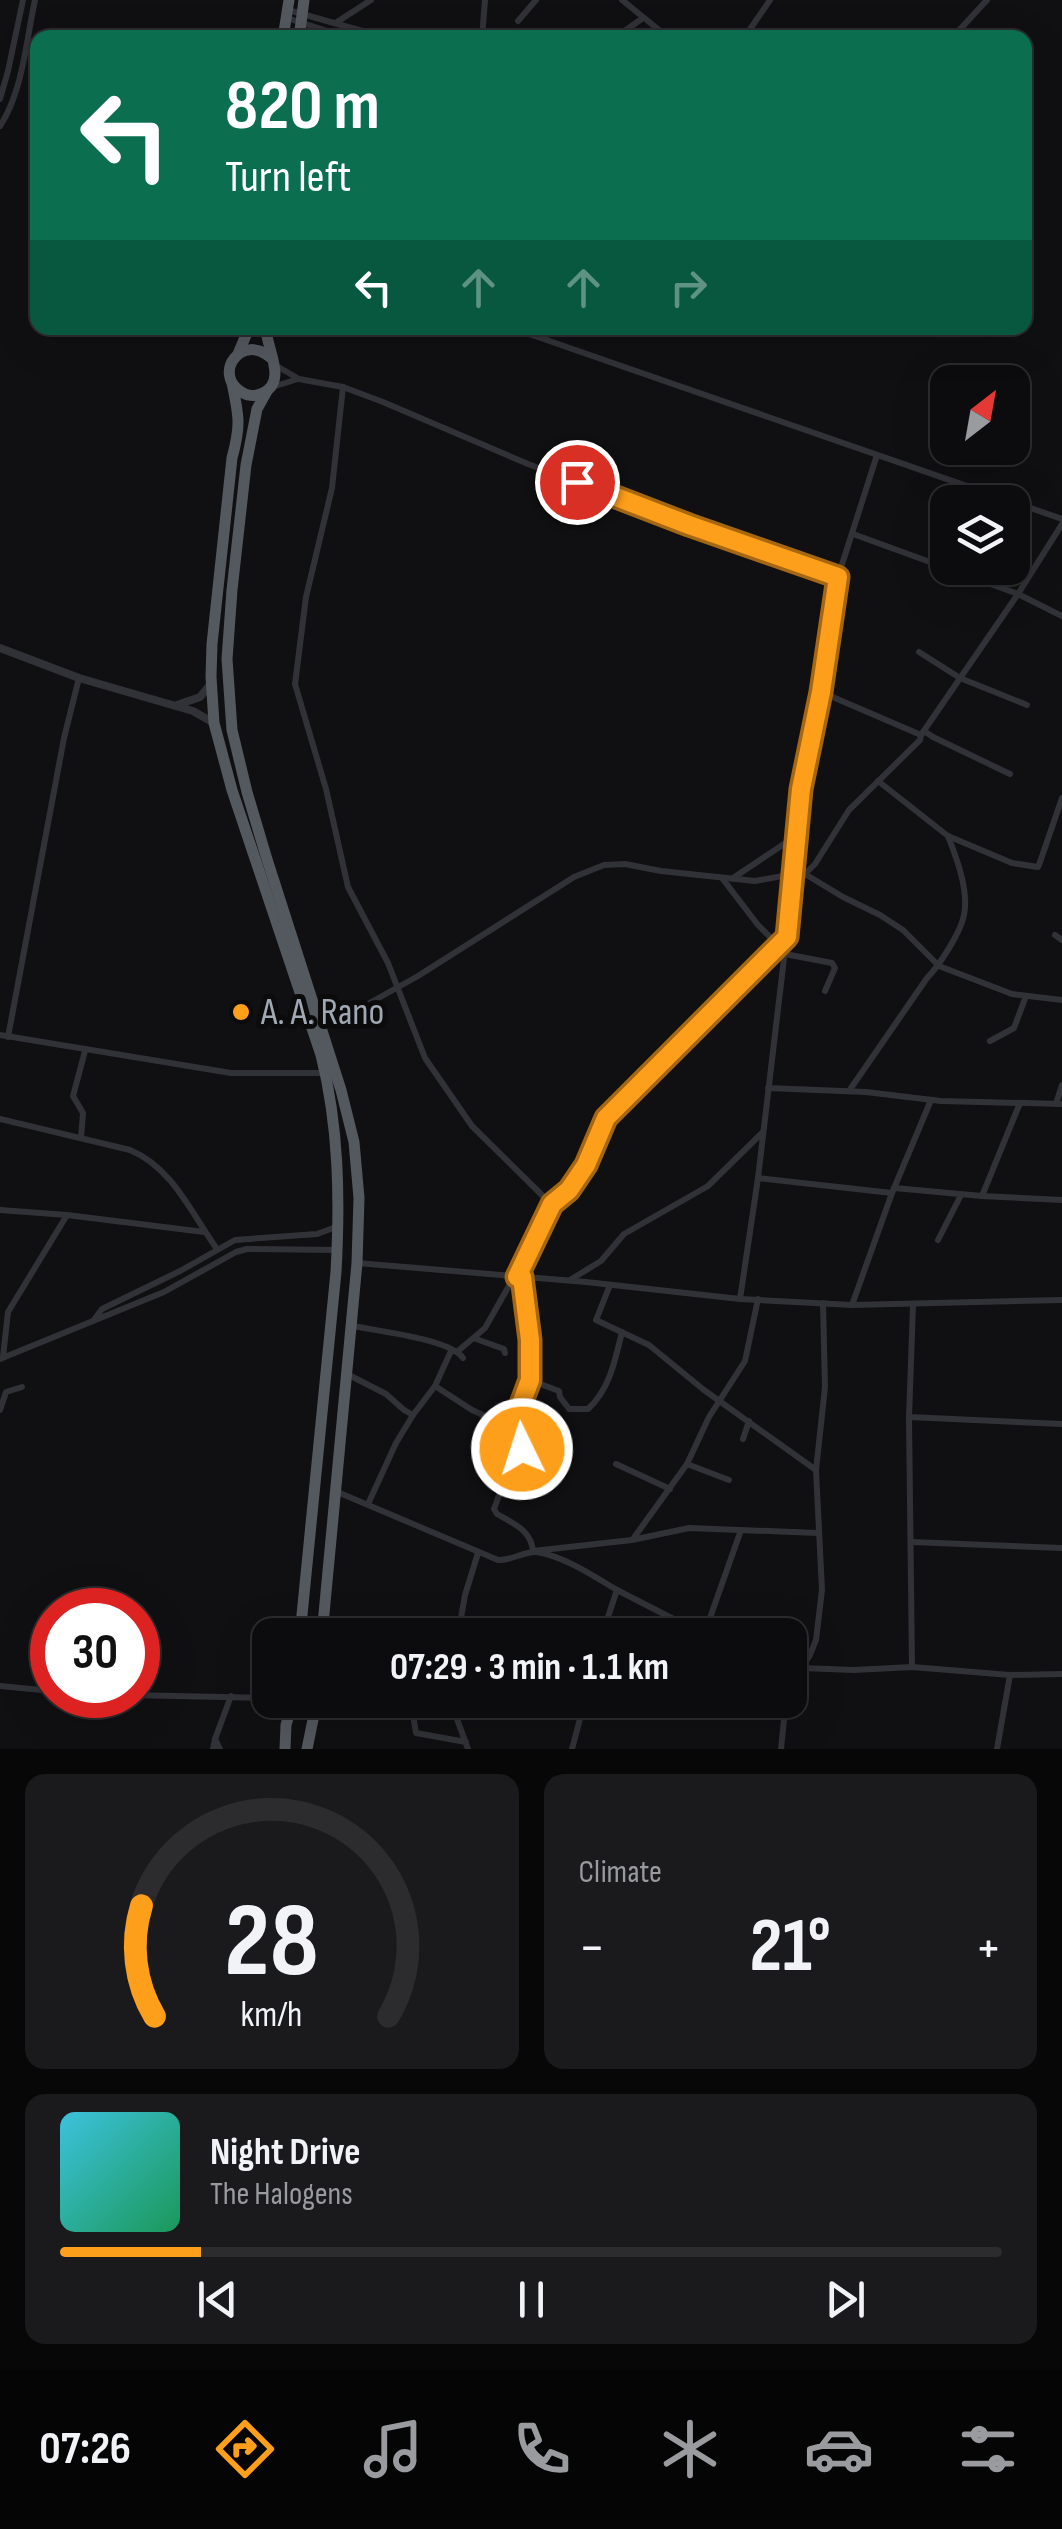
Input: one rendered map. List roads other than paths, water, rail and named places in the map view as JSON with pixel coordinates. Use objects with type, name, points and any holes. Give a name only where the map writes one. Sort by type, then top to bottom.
[{"type":"highway","points":[[246,335],[230,364],[240,432],[232,458],[212,644],[214,723],[232,790],[325,1073],[335,1140],[337,1250],[302,1618]]},
{"type":"highway","points":[[267,335],[274,381],[257,409],[239,525],[227,659],[232,730],[247,792],[341,1090],[354,1142],[360,1198],[352,1326],[324,1618]]},
{"type":"highway","points":[[238,354],[259,350],[273,362]]},
{"type":"highway","points":[[232,383],[248,395],[268,390]]},
{"type":"highway","points":[[284,1749],[288,1718]]},
{"type":"highway","points":[[307,1749],[313,1718]]},
{"type":"street","points":[[0,99],[23,0]]},
{"type":"street","points":[[0,126],[16,87],[35,0]]},
{"type":"street","points":[[336,22],[372,0]]},
{"type":"street","points":[[483,30],[486,0]]},
{"type":"street","points":[[521,0],[530,7]]},
{"type":"street","points":[[518,21],[536,0]]},
{"type":"street","points":[[622,0],[659,30]]},
{"type":"street","points":[[749,30],[770,0]]},
{"type":"street","points":[[959,30],[987,0]]},
{"type":"street","points":[[288,9],[336,22],[347,30]]},
{"type":"street","points":[[303,11],[344,30]]},
{"type":"street","points":[[626,30],[643,18]]},
{"type":"street","points":[[532,335],[1062,522],[920,740],[849,810],[805,874]]},
{"type":"street","points":[[273,362],[299,379],[342,387],[383,402],[528,464],[838,577]]},
{"type":"street","points":[[268,390],[299,379]]},
{"type":"street","points":[[342,387],[332,488],[306,597],[295,684],[326,789],[348,887],[398,987],[425,1058],[472,1126],[552,1204]]},
{"type":"street","points":[[740,1299],[787,937],[801,789],[821,692],[838,577],[877,454]]},
{"type":"street","points":[[853,534],[1018,594],[1062,616]]},
{"type":"street","points":[[0,648],[79,678],[193,711],[214,723]]},
{"type":"street","points":[[919,652],[960,678],[1027,705]]},
{"type":"street","points":[[172,706],[200,697],[209,687],[211,677]]},
{"type":"street","points":[[79,678],[4,1036],[231,1073],[325,1073]]},
{"type":"street","points":[[821,692],[933,737],[1010,774]]},
{"type":"street","points":[[878,782],[948,836],[1012,863],[1038,868],[1062,798]]},
{"type":"street","points":[[733,878],[798,836]]},
{"type":"street","points":[[848,1092],[939,966],[964,916],[964,892],[948,836]]},
{"type":"street","points":[[319,1021],[366,1005],[398,987],[590,868],[625,864],[755,881],[805,874],[903,930],[939,966],[1012,994],[1062,1000]]},
{"type":"street","points":[[722,877],[758,925],[783,949],[832,962],[835,968],[825,991]]},
{"type":"street","points":[[461,1355],[485,1328],[518,1277],[552,1204],[569,1190],[586,1165],[606,1118],[783,949]]},
{"type":"street","points":[[990,1040],[1014,1028],[1026,996]]},
{"type":"street","points":[[80,1138],[83,1113],[73,1096],[86,1050]]},
{"type":"street","points":[[768,1088],[931,1100],[1059,1104],[1062,1085]]},
{"type":"street","points":[[852,1305],[893,1190],[931,1100]]},
{"type":"street","points":[[982,1196],[1020,1103]]},
{"type":"street","points":[[0,1119],[146,1156],[188,1204],[217,1249]]},
{"type":"street","points":[[569,1281],[601,1260],[624,1234],[708,1186],[763,1132]]},
{"type":"street","points":[[758,1178],[1062,1200]]},
{"type":"street","points":[[938,1240],[961,1194]]},
{"type":"street","points":[[0,1210],[205,1232]]},
{"type":"street","points":[[67,1216],[8,1312],[2,1359],[178,1285],[241,1250],[337,1250]]},
{"type":"street","points":[[93,1322],[102,1309],[242,1238],[317,1234],[338,1226]]},
{"type":"street","points":[[357,1263],[740,1299],[852,1305],[1062,1300]]},
{"type":"street","points":[[512,1428],[530,1380],[530,1340],[518,1277]]},
{"type":"street","points":[[610,1285],[596,1320],[649,1345],[704,1390],[816,1470]]},
{"type":"street","points":[[632,1540],[687,1464],[719,1399],[745,1361],[758,1299]]},
{"type":"street","points":[[807,1658],[816,1640],[822,1590],[816,1470],[825,1387],[823,1303]]},
{"type":"street","points":[[912,1667],[913,1305]]},
{"type":"street","points":[[352,1326],[424,1340],[461,1355]]},
{"type":"street","points":[[530,1380],[559,1391],[569,1408],[588,1409],[610,1377],[622,1332]]},
{"type":"street","points":[[474,1338],[504,1349],[504,1354]]},
{"type":"street","points":[[368,1504],[396,1443],[436,1386],[451,1351],[461,1355]]},
{"type":"street","points":[[347,1374],[386,1394],[413,1415]]},
{"type":"street","points":[[436,1386],[472,1410],[512,1428],[524,1440],[512,1460],[495,1512],[527,1532],[533,1551]]},
{"type":"street","points":[[0,1410],[6,1392],[22,1387]]},
{"type":"street","points":[[910,1417],[1062,1424]]},
{"type":"street","points":[[744,1439],[749,1421]]},
{"type":"street","points":[[616,1464],[670,1489]]},
{"type":"street","points":[[687,1464],[728,1480]]},
{"type":"street","points":[[335,1491],[498,1560],[533,1551],[632,1540],[688,1528],[818,1533]]},
{"type":"street","points":[[709,1618],[742,1530]]},
{"type":"street","points":[[912,1542],[1062,1548]]},
{"type":"street","points":[[533,1551],[580,1568],[671,1618]]},
{"type":"street","points":[[461,1618],[478,1553]]},
{"type":"street","points":[[607,1618],[616,1590]]},
{"type":"street","points":[[807,1668],[912,1667],[1010,1676],[1062,1674]]},
{"type":"street","points":[[997,1749],[1010,1676]]},
{"type":"street","points":[[0,1686],[30,1688]]},
{"type":"street","points":[[160,1695],[252,1697]]},
{"type":"street","points":[[217,1749],[215,1740],[231,1696]]},
{"type":"street","points":[[414,1718],[416,1733],[467,1746]]},
{"type":"street","points":[[457,1718],[467,1746]]},
{"type":"street","points":[[572,1749],[581,1718]]},
{"type":"street","points":[[781,1749],[784,1718]]},
{"type":"place","name":"A. A. Rano","points":[[241,1012]]}]
